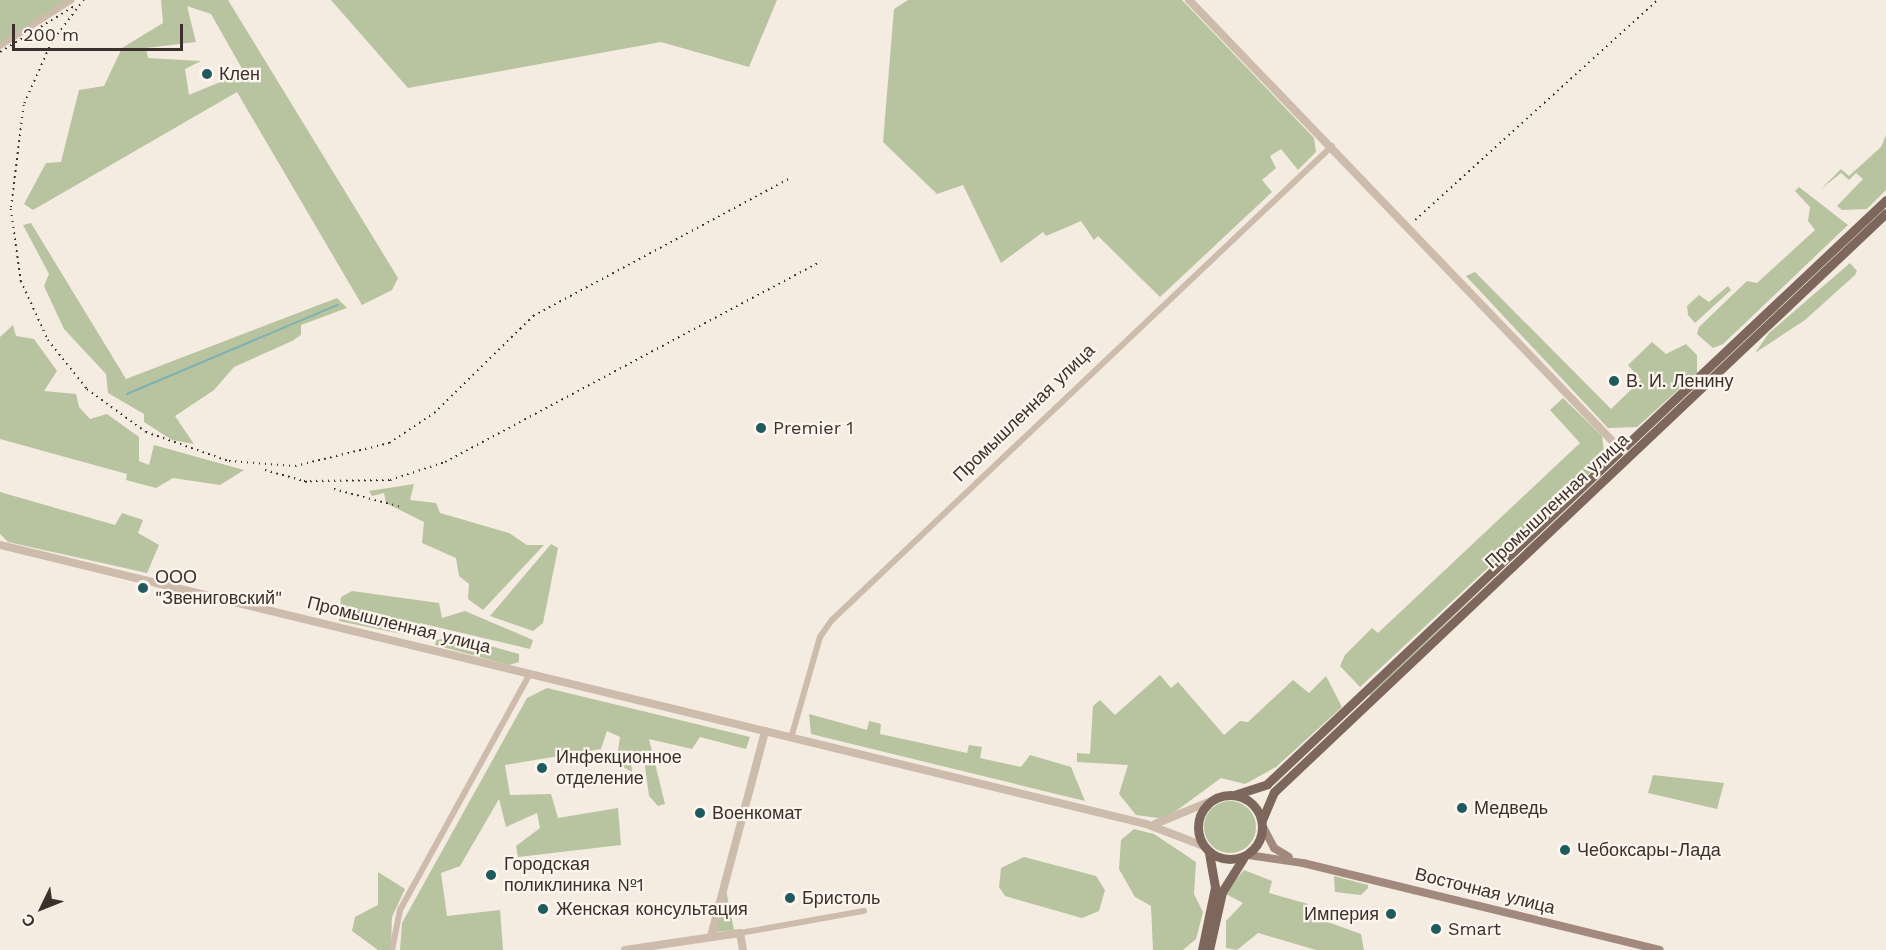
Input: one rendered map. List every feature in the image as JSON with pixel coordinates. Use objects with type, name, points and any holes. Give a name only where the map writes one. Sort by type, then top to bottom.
[{"type":"main road","name":"Промышленная улица","points":[[1860,232],[1886,200]]},
{"type":"main road","name":"Промышленная улица","points":[[1234,795],[1267,784],[1365,698],[1860,232],[1886,213]]},
{"type":"main road","name":"Промышленная улица","points":[[1624,454],[1635,437],[1718,365]]},
{"type":"main road","name":"Промышленная улица","points":[[1262,823],[1274,792],[1365,698]]},
{"type":"main road","points":[[1202,950],[1208,943],[1216,877],[1198,822],[1211,801],[1234,795],[1252,804],[1262,823],[1246,856],[1226,883],[1213,915]]},
{"type":"main road","name":"Восточная улица","points":[[1262,823],[1275,848],[1303,863]]},
{"type":"main road","points":[[1206,849],[1225,860],[1246,856]]},
{"type":"main road","name":"Восточная улица","points":[[1246,856],[1303,863],[1660,950]]},
{"type":"street","points":[[0,46],[72,0]]},
{"type":"street","name":"Промышленная улица","points":[[1189,0],[1332,146],[1624,454]]},
{"type":"street","name":"Промышленная улица","points":[[791,738],[820,637],[832,620],[1332,146]]},
{"type":"street","points":[[1611,439],[1635,437]]},
{"type":"street","name":"Промышленная улица","points":[[0,545],[1146,824],[1206,849]]},
{"type":"street","points":[[393,950],[400,910],[530,674]]},
{"type":"street","points":[[711,936],[765,732]]},
{"type":"street","name":"Промышленная улица","points":[[1146,824],[1167,823],[1211,801]]},
{"type":"street","points":[[625,950],[864,911]]},
{"type":"street","points":[[740,933],[743,950]]},
{"type":"green space","points":[[0,0],[72,0],[0,46]]},
{"type":"green space","points":[[161,0],[228,0],[398,278],[392,290],[362,305],[237,92],[33,210],[24,204],[46,163],[61,162],[79,90],[104,86],[122,48],[163,23]],"holes":[[[187,6],[211,14],[244,72],[189,95],[185,69],[201,61],[148,58],[146,48],[196,42]]]},
{"type":"green space","points":[[331,0],[777,0],[749,67],[661,42],[408,88]]},
{"type":"green space","points":[[908,0],[1182,0],[1314,138],[1316,152],[1298,170],[1281,149],[1270,156],[1276,168],[1262,180],[1272,192],[1160,297],[1098,236],[1094,240],[1081,221],[1046,236],[1043,232],[1001,263],[963,185],[937,194],[883,142],[894,9]]},
{"type":"green space","points":[[1886,135],[1886,190],[1867,209],[1842,210],[1837,206],[1863,179],[1856,173],[1849,180],[1841,173],[1821,189],[1841,169],[1849,176],[1881,147]]},
{"type":"green space","points":[[1799,187],[1848,225],[1723,344],[1713,348],[1697,334],[1699,327],[1747,281],[1757,283],[1815,230],[1808,221],[1810,207],[1795,191]]},
{"type":"green space","points":[[31,223],[126,379],[337,298],[347,308],[301,325],[301,335],[292,341],[234,367],[214,390],[175,416],[194,444],[172,440],[144,422],[144,414],[108,393],[106,374],[64,329],[44,286],[49,274],[23,225]]},
{"type":"green space","points":[[1850,263],[1857,271],[1855,275],[1805,320],[1755,353],[1769,333]]},
{"type":"green space","points":[[1475,272],[1611,409],[1641,380],[1628,365],[1652,342],[1666,354],[1686,344],[1697,355],[1697,373],[1637,427],[1608,428],[1466,276]]},
{"type":"green space","points":[[1728,286],[1731,290],[1695,323],[1688,315],[1687,306],[1699,295],[1709,302]]},
{"type":"green space","points":[[13,325],[16,336],[34,339],[57,371],[44,391],[76,394],[79,407],[90,419],[107,414],[139,437],[139,461],[149,465],[154,445],[244,470],[220,485],[173,478],[156,488],[126,480],[127,474],[0,439],[0,337]]},
{"type":"green space","points":[[1563,398],[1602,436],[1605,459],[1360,687],[1340,666],[1345,655],[1372,628],[1378,633],[1580,443],[1550,410]]},
{"type":"green space","points":[[414,484],[410,500],[436,503],[440,513],[509,533],[527,545],[544,545],[483,610],[468,599],[469,584],[459,576],[456,558],[422,543],[424,522],[386,503],[384,493],[372,496],[369,491]]},
{"type":"green space","points":[[0,492],[115,525],[122,513],[143,520],[138,533],[159,545],[147,573],[8,542],[0,534]]},
{"type":"green space","points":[[551,544],[558,548],[543,623],[533,631],[490,616]]},
{"type":"green space","points":[[1525,547],[1371,696],[1369,694]]},
{"type":"green space","points":[[352,591],[439,603],[442,618],[465,611],[533,640],[530,649],[420,623],[416,637],[339,621],[341,597]]},
{"type":"green space","points":[[458,637],[519,654],[519,662],[509,665],[435,645],[436,640]]},
{"type":"green space","points":[[1160,675],[1171,688],[1178,682],[1224,735],[1240,721],[1248,722],[1293,680],[1309,693],[1326,676],[1342,707],[1276,767],[1245,784],[1221,778],[1165,819],[1136,815],[1119,794],[1128,765],[1077,762],[1077,753],[1090,754],[1093,706],[1100,700],[1115,715]]},
{"type":"green space","points":[[547,688],[750,737],[746,749],[700,737],[692,749],[649,739],[665,804],[658,806],[649,796],[644,760],[631,761],[632,772],[616,763],[620,737],[607,731],[601,749],[505,765],[510,795],[551,794],[558,818],[618,808],[621,845],[518,857],[516,846],[540,828],[537,813],[506,827],[499,799],[460,866],[441,873],[447,916],[500,910],[503,950],[400,950],[402,923],[527,698]]},
{"type":"green space","points":[[809,714],[867,730],[869,721],[881,724],[880,734],[967,753],[969,745],[982,747],[980,758],[1021,767],[1030,755],[1071,767],[1085,801],[811,734]]},
{"type":"green space","points":[[1653,775],[1724,783],[1717,809],[1648,793]]},
{"type":"green space","points":[[1230,801],[1240,803],[1248,809],[1254,817],[1256,827],[1254,837],[1248,845],[1240,851],[1230,853],[1220,851],[1212,845],[1206,837],[1204,827],[1206,817],[1212,809],[1220,803]]},
{"type":"green space","points":[[1134,829],[1154,834],[1196,862],[1194,894],[1203,912],[1196,939],[1183,950],[1153,950],[1151,906],[1135,897],[1119,869],[1121,840]]},
{"type":"green space","points":[[1024,857],[1096,876],[1105,890],[1099,911],[1082,918],[1005,896],[999,887],[1001,868]]},
{"type":"green space","points":[[1244,870],[1272,881],[1269,893],[1308,904],[1311,916],[1361,934],[1364,950],[1316,950],[1258,933],[1237,950],[1226,948],[1226,921],[1243,903],[1224,893]]},
{"type":"green space","points":[[378,872],[405,889],[392,917],[391,950],[378,950],[352,931],[355,917],[378,905]]},
{"type":"green space","points":[[1334,876],[1368,885],[1368,888],[1361,895],[1335,892]]},
{"type":"green space","points":[[726,890],[734,930],[715,932]]},
{"type":"waterway","points":[[127,394],[338,305]]},
{"type":"railway","points":[[84,0],[52,42],[24,105],[11,209],[21,281],[48,340],[87,389],[146,432],[229,461],[295,466],[389,443],[434,413],[533,316],[789,179]]},
{"type":"railway","points":[[1415,220],[1658,0]]},
{"type":"railway","points":[[0,52],[76,5]]},
{"type":"railway","points":[[304,481],[390,480],[445,462],[821,261]]},
{"type":"railway","points":[[265,470],[311,483]]},
{"type":"railway","points":[[334,489],[401,507]]},
{"type":"place","name":"Клен","points":[[207,74]]},
{"type":"place","name":"В. И. Ленину","points":[[1614,381]]},
{"type":"place","name":"Premier 1","points":[[761,428]]},
{"type":"place","name":"ООО \"Звениговский\"","points":[[143,588]]},
{"type":"place","name":"Инфекционное отделение","points":[[542,768]]},
{"type":"place","name":"Медведь","points":[[1462,808]]},
{"type":"place","name":"Военкомат","points":[[700,813]]},
{"type":"place","name":"Чебоксары-Лада","points":[[1565,850]]},
{"type":"place","name":"Городская поликлиника №1","points":[[491,875]]},
{"type":"place","name":"Бристоль","points":[[790,898]]},
{"type":"place","name":"Женская консультация","points":[[543,909]]},
{"type":"place","name":"Империя","points":[[1391,914]]},
{"type":"place","name":"Smart","points":[[1436,929]]}]
